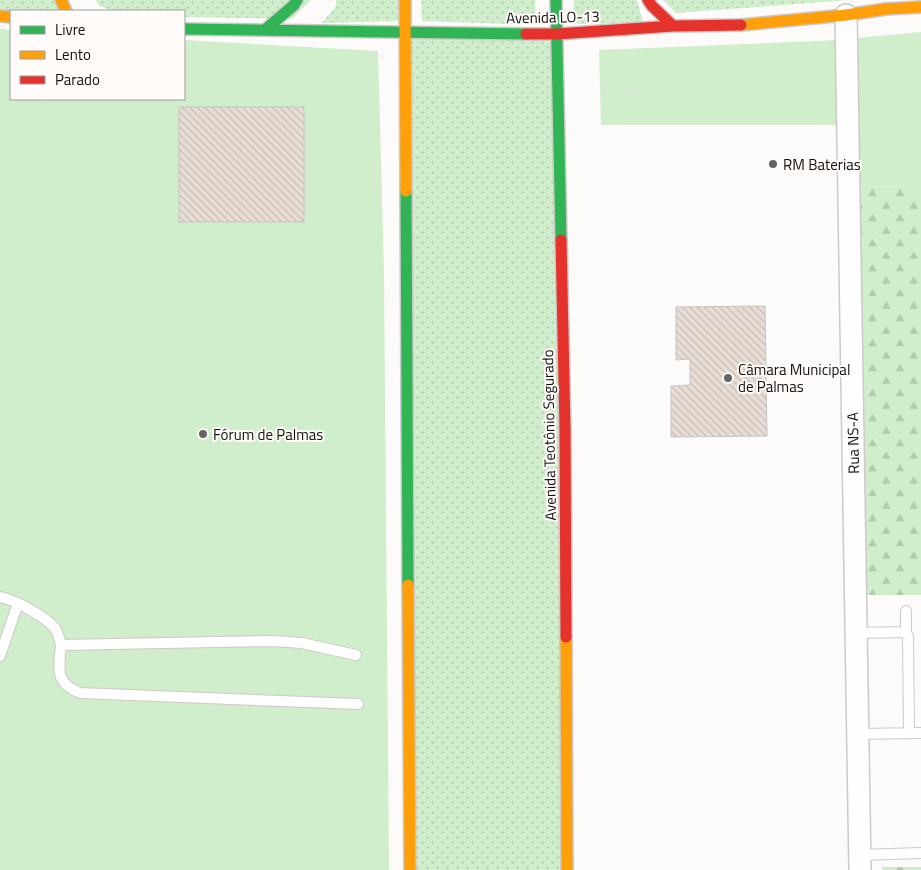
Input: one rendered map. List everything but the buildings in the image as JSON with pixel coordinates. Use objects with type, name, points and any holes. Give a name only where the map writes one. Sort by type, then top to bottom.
[{"type":"main road","points":[[266,29],[294,5],[297,0]]},
{"type":"main road","points":[[405,0],[410,870]]},
{"type":"main road","name":"Avenida Teotônio Segurado","points":[[556,0],[565,428],[567,870]]},
{"type":"main road","points":[[648,0],[673,26]]},
{"type":"main road","name":"Avenida LO-13","points":[[185,29],[557,34],[673,26],[740,25],[846,15],[888,5],[921,7]]},
{"type":"street","name":"Rua NS-A","points":[[846,15],[860,862]]},
{"type":"lane","points":[[0,596],[18,603],[55,627],[61,645],[60,678],[67,687],[80,693],[358,704]]},
{"type":"lane","points":[[0,656],[18,603]]},
{"type":"lane","points":[[906,611],[906,632],[908,637],[908,733]]},
{"type":"lane","points":[[856,633],[906,632]]},
{"type":"lane","points":[[61,645],[272,641],[302,643],[356,655]]},
{"type":"lane","points":[[858,734],[921,733]]},
{"type":"lane","points":[[860,862],[921,853]]},
{"type":"path","points":[[734,45],[737,95]]},
{"type":"path","points":[[632,110],[630,94],[832,96]]},
{"type":"green space","points":[[0,0],[65,0],[68,10],[10,10],[10,13],[0,13]]},
{"type":"green space","points":[[96,0],[311,0],[292,19],[185,17],[185,10],[112,10],[99,6]]},
{"type":"green space","points":[[336,0],[398,0],[398,21],[322,23],[336,6]]},
{"type":"green space","points":[[421,0],[535,0],[536,25],[422,21]]},
{"type":"green space","points":[[574,0],[637,0],[643,22],[573,24]]},
{"type":"green space","points":[[663,0],[849,0],[676,13]]},
{"type":"green space","points":[[0,29],[10,30],[10,100],[185,100],[185,40],[378,51],[384,273],[389,870],[0,870]]},
{"type":"green space","points":[[405,31],[555,42],[567,870],[411,870]]},
{"type":"green space","points":[[921,32],[921,186],[854,187],[847,39]]},
{"type":"green space","points":[[840,40],[842,125],[601,125],[599,50]]},
{"type":"green space","points":[[921,186],[921,595],[856,595],[854,187]]},
{"type":"green space","points":[[882,867],[921,867],[921,870],[882,870]]},
{"type":"traffic: fast","points":[[266,29],[294,5],[297,0]]},
{"type":"traffic: fast","points":[[556,0],[561,240]]},
{"type":"traffic: fast","points":[[185,29],[526,34]]},
{"type":"traffic: fast","points":[[406,191],[408,585]]},
{"type":"traffic: slow","points":[[61,0],[66,10]]},
{"type":"traffic: slow","points":[[405,0],[406,191]]},
{"type":"traffic: slow","points":[[741,25],[921,7]]},
{"type":"traffic: slow","points":[[0,16],[10,17]]},
{"type":"traffic: slow","points":[[408,585],[410,870]]},
{"type":"traffic: slow","points":[[566,637],[567,870]]},
{"type":"traffic: jam","points":[[648,0],[673,26]]},
{"type":"traffic: jam","points":[[526,34],[557,34],[673,26],[741,25]]},
{"type":"traffic: jam","points":[[561,240],[565,428],[566,637]]},
{"type":"place","name":"RM Baterias","points":[[773,164]]},
{"type":"place","name":"Câmara Municipal de Palmas","points":[[728,378]]},
{"type":"place","name":"Fórum de Palmas","points":[[203,434]]}]
